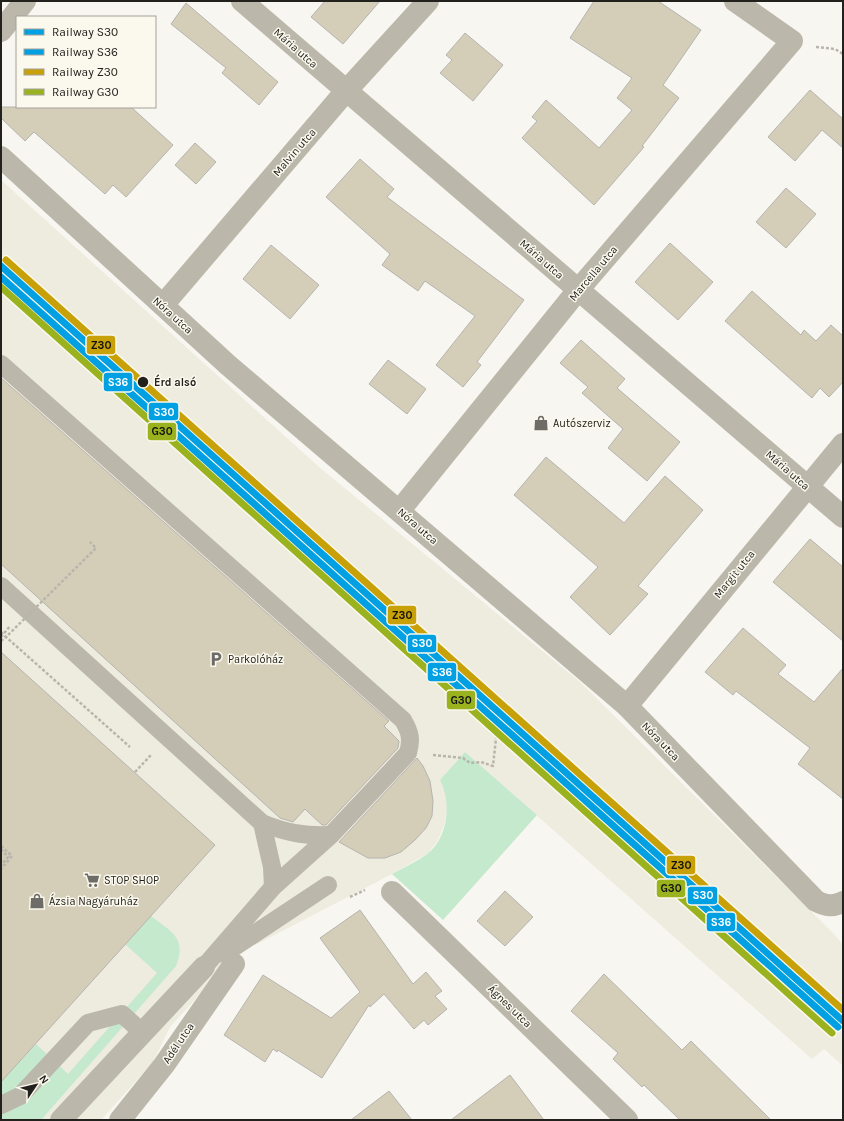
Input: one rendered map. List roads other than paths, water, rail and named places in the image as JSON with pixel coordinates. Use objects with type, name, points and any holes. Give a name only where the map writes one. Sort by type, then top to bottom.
[{"type":"street","points":[[1,31],[25,1]]},
{"type":"street","name":"Mária utca","points":[[242,1],[843,517]]},
{"type":"street","name":"Malvin utca","points":[[163,305],[346,91],[428,1]]},
{"type":"street","name":"Marcella utca","points":[[400,510],[578,290],[792,41],[735,1]]},
{"type":"street","name":"Nóra utca","points":[[1,157],[228,365],[400,510],[627,706],[816,901],[837,907]]},
{"type":"street","name":"Margit utca","points":[[627,706],[806,486],[843,444]]},
{"type":"street","name":"Ágnes utca","points":[[392,892],[621,1118]]},
{"type":"street","name":"Adél utca","points":[[120,1120],[164,1065],[234,964]]},
{"type":"street","points":[[61,1120],[204,967]]},
{"type":"lane","points":[[1,364],[403,720],[409,731],[411,743],[408,753],[331,835],[273,887],[204,967]]},
{"type":"lane","points":[[1,586],[262,824],[284,832],[304,836],[331,835]]},
{"type":"lane","points":[[262,824],[272,867],[273,887]]},
{"type":"lane","points":[[204,967],[328,885]]},
{"type":"lane","points":[[1,1105],[20,1096],[88,1023],[122,1014],[143,1033]]},
{"type":"rail line","name":"Z30","points":[[6,260],[843,1010]]},
{"type":"rail line","name":"S30","points":[[1,266],[843,1021]]},
{"type":"rail line","name":"S36","points":[[1,277],[838,1027]]},
{"type":"rail line","name":"G30","points":[[1,287],[832,1033]]},
{"type":"place","name":"Érd alsó","points":[[143,382]]},
{"type":"place","name":"Autószerviz","points":[[541,423]]},
{"type":"place","name":"Parkolóház","points":[[216,659]]},
{"type":"place","name":"STOP SHOP","points":[[92,880]]},
{"type":"place","name":"Ázsia Nagyáruház","points":[[37,901]]}]
